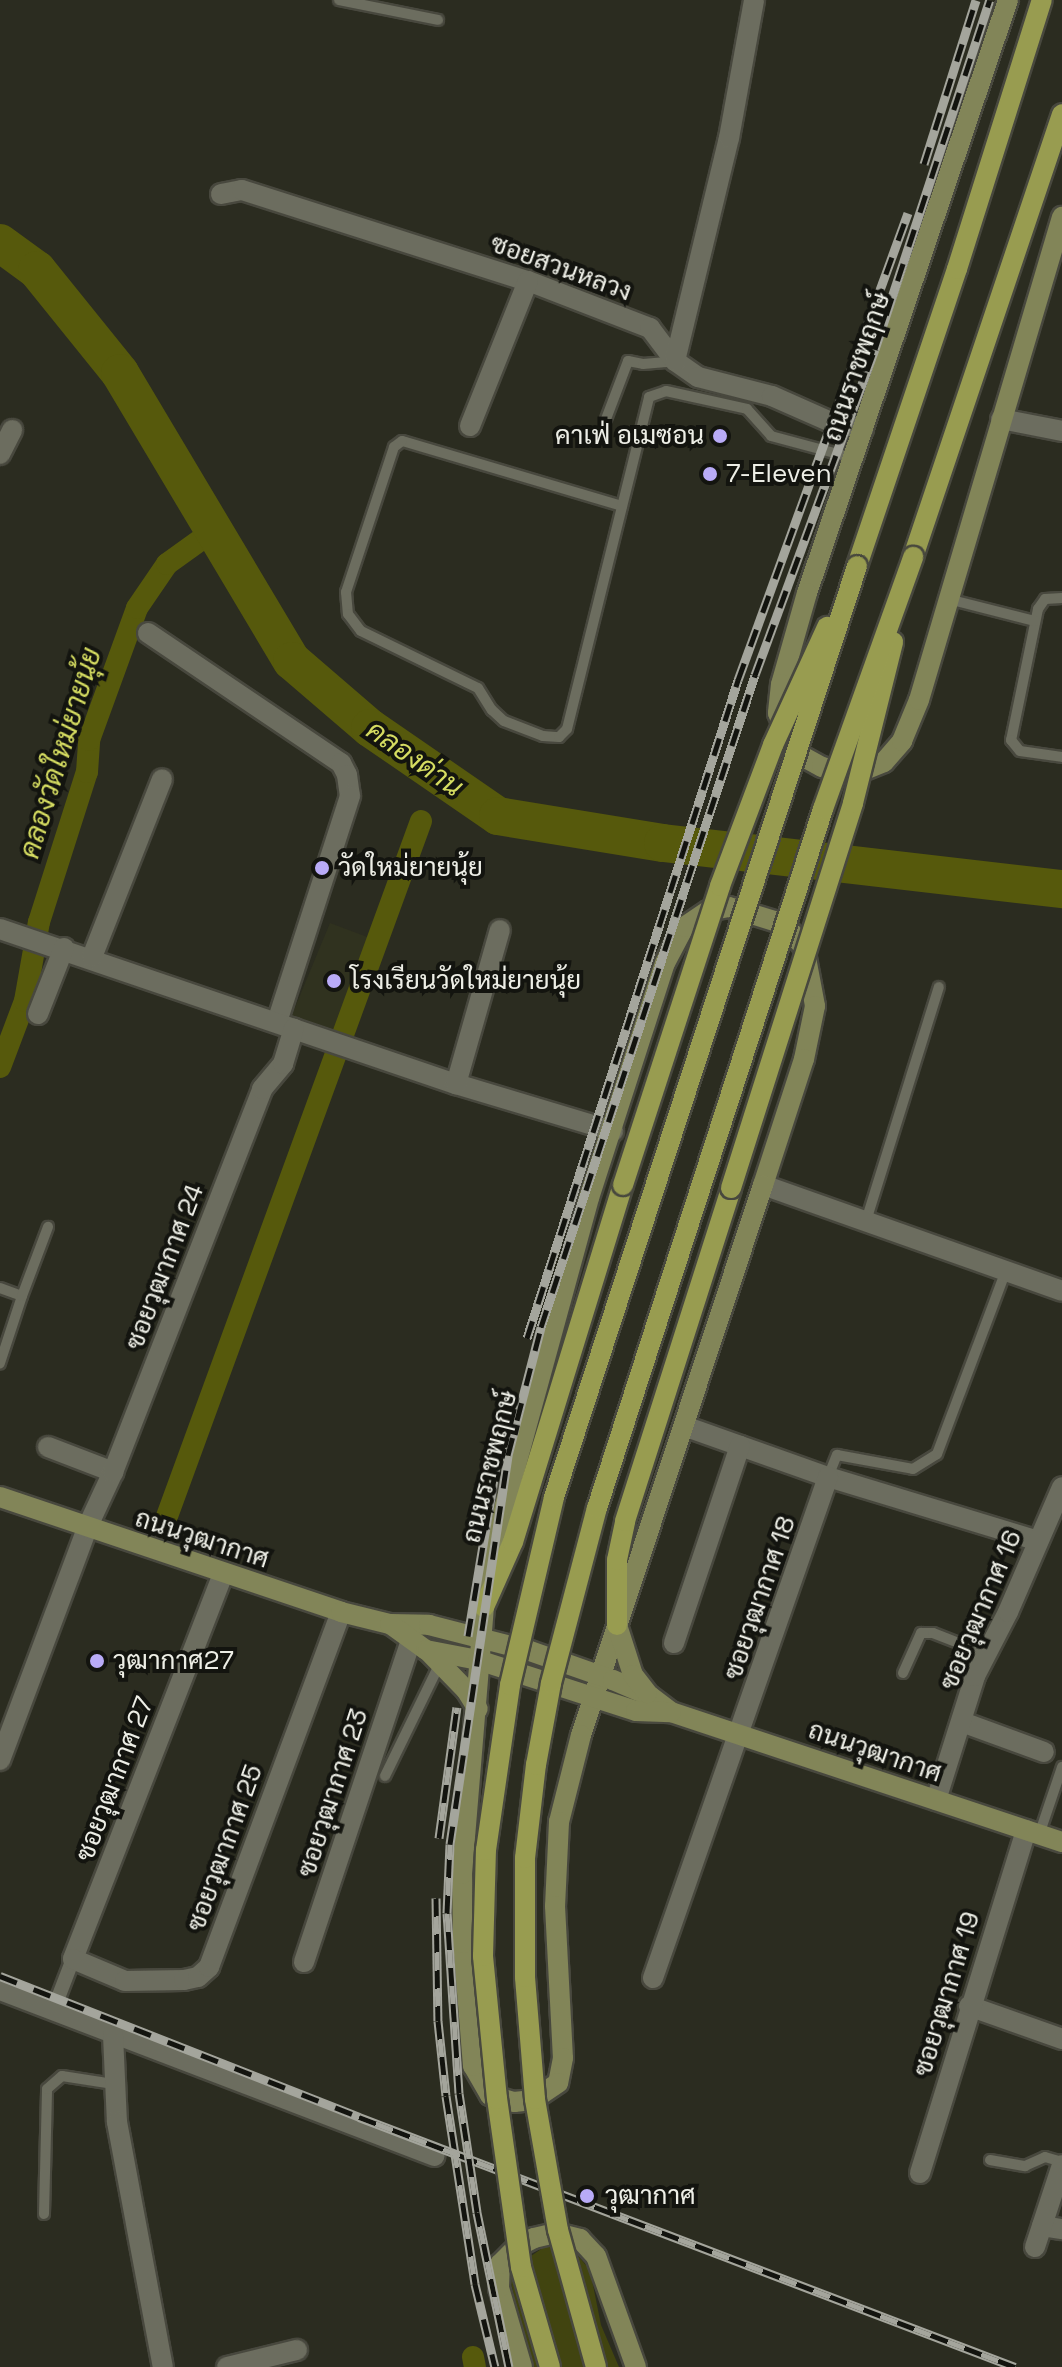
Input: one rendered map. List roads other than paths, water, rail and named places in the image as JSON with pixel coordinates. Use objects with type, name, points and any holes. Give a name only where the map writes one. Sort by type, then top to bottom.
[{"type":"main road","name":"ถนนราชพฤกษ์","points":[[1008,0],[853,458],[781,684],[778,713],[789,742],[800,755],[832,770],[867,769],[884,762],[902,741],[919,700],[1062,217]]},
{"type":"main road","points":[[550,2367],[521,2267],[497,2099],[483,1956],[486,1850],[510,1685],[554,1497],[857,566],[957,269],[1042,0]]},
{"type":"main road","points":[[596,2367],[558,2230],[535,2099],[525,1977],[525,1858],[536,1765],[551,1683],[597,1508],[823,809],[913,557],[1062,114]]},
{"type":"main road","points":[[581,1735],[595,1722],[643,1704],[617,1625],[617,1560],[625,1521],[853,803],[913,557]]},
{"type":"main road","points":[[429,1625],[459,1620],[484,1607],[513,1542],[623,1185],[741,829],[793,697],[857,566]]},
{"type":"main road","name":"ถนนราชพฤกษ์","points":[[729,907],[784,924],[804,947],[812,973],[815,1006],[804,1059],[581,1735],[559,1822],[555,1906],[563,2058],[558,2083],[533,2100],[514,2102],[490,2095],[473,2066],[471,2043],[462,1874],[478,1709],[478,1660],[484,1607],[505,1505],[589,1198],[613,1131],[665,963],[684,927],[708,911],[729,907]]},
{"type":"main road","name":"ถนนวุฒากาศ","points":[[0,1497],[341,1612],[390,1624],[429,1625],[602,1676],[643,1704]]},
{"type":"main road","name":"ถนนวุฒากาศ","points":[[390,1624],[426,1650],[478,1660],[594,1699],[643,1704],[671,1712],[1062,1842]]},
{"type":"main road","points":[[426,1650],[478,1709]]},
{"type":"main road","points":[[522,2367],[499,2288],[500,2264],[525,2242],[556,2233],[580,2239],[596,2256],[636,2367]]},
{"type":"street","points":[[675,361],[729,138],[754,0]]},
{"type":"street","name":"ซอยสวนหลวง","points":[[221,194],[242,190],[528,281],[650,328],[675,361],[698,377],[772,396],[831,422],[863,429]]},
{"type":"street","points":[[470,426],[528,281]]},
{"type":"street","points":[[1001,419],[1062,431]]},
{"type":"street","points":[[0,454],[12,430]]},
{"type":"street","name":"ซอยวุฒากาศ 24","points":[[0,1760],[87,1528],[113,1472],[262,1089],[283,1064],[285,1026],[350,796],[347,775],[341,763],[148,633]]},
{"type":"street","points":[[92,957],[162,779]]},
{"type":"street","points":[[0,929],[92,957],[456,1084],[613,1131]]},
{"type":"street","points":[[456,1084],[500,930]]},
{"type":"street","points":[[38,1014],[46,942]]},
{"type":"street","points":[[763,1185],[1062,1291]]},
{"type":"street","points":[[684,1426],[828,1477],[1039,1541]]},
{"type":"street","points":[[674,1643],[740,1446]]},
{"type":"street","points":[[48,1447],[113,1472]]},
{"type":"street","name":"ซอยวุฒากาศ 18","points":[[653,1978],[741,1735],[828,1477]]},
{"type":"street","name":"ซอยวุฒากาศ 16","points":[[936,1800],[975,1676],[1062,1487]]},
{"type":"street","name":"ซอยวุฒากาศ 27","points":[[73,1959],[223,1574]]},
{"type":"street","name":"ซอยวุฒากาศ 25","points":[[73,1959],[125,1981],[145,1983],[198,1977],[209,1967],[341,1612]]},
{"type":"street","name":"ซอยวุฒากาศ 23","points":[[304,1962],[426,1650]]},
{"type":"street","points":[[962,1722],[1044,1752]]},
{"type":"street","name":"ซอยวุฒากาศ 19","points":[[920,2173],[969,2006],[1032,1832]]},
{"type":"street","points":[[53,2011],[73,1959]]},
{"type":"street","points":[[0,1991],[434,2156]]},
{"type":"street","points":[[969,2006],[1062,2039]]},
{"type":"street","points":[[113,2035],[117,2122],[163,2367]]},
{"type":"street","points":[[1035,2247],[1052,2227],[1062,2164]]},
{"type":"street","points":[[227,2367],[297,2350]]},
{"type":"lane","points":[[339,0],[438,20]]},
{"type":"lane","points":[[606,419],[628,361],[643,364],[675,361]]},
{"type":"lane","points":[[622,506],[402,441],[394,447],[346,592],[348,614],[361,631],[478,688],[492,710],[504,721],[543,736],[559,737],[567,729],[622,506],[647,401],[657,392],[747,409],[771,436],[853,458]]},
{"type":"lane","points":[[1062,598],[1045,599],[1035,621],[1012,743],[1023,752],[1062,757]]},
{"type":"lane","points":[[948,599],[1035,621]]},
{"type":"lane","points":[[866,1221],[939,987]]},
{"type":"lane","points":[[0,1363],[48,1227]]},
{"type":"lane","points":[[828,1477],[837,1455],[913,1469],[937,1454],[1006,1270]]},
{"type":"lane","points":[[0,1288],[22,1296]]},
{"type":"lane","points":[[903,1673],[921,1633],[933,1633],[987,1654]]},
{"type":"lane","points":[[385,1776],[426,1650]]},
{"type":"lane","points":[[1032,1832],[1062,1767]]},
{"type":"lane","points":[[44,2214],[47,2089],[62,2076],[113,2084]]},
{"type":"lane","points":[[990,2160],[1025,2166],[1045,2157],[1062,2164]]},
{"type":"waterway","name":"คลองด่าน","points":[[0,243],[37,270],[120,373],[292,661],[370,728],[498,816],[663,843],[1062,889]]},
{"type":"waterway","name":"คลองวัดใหม่ยายนุ้ย","points":[[0,1067],[25,1001],[39,922],[87,772],[89,740],[137,608],[167,564],[213,531]]},
{"type":"waterway","points":[[166,1519],[421,821]]},
{"type":"waterway","points":[[473,2357],[475,2367]]},
{"type":"railway","points":[[924,164],[976,0]]},
{"type":"railway","points":[[509,2367],[477,2212],[459,2093],[447,1913],[450,1844],[508,1455],[541,1327],[755,675],[875,349],[990,0]]},
{"type":"railway","points":[[527,1338],[738,680],[908,213]]},
{"type":"railway","points":[[468,1636],[500,1443]]},
{"type":"railway","points":[[439,1838],[457,1707]]},
{"type":"railway","points":[[436,1898],[438,2021],[446,2096],[475,2284],[495,2367]]},
{"type":"railway","points":[[0,1976],[359,2117],[1015,2367]]},
{"type":"place","name":"คาเฟ่ อเมซอน","points":[[720,436]]},
{"type":"place","name":"7-Eleven","points":[[710,474]]},
{"type":"place","name":"วัดใหม่ยายนุ้ย","points":[[322,868]]},
{"type":"place","name":"โรงเรียนวัดใหม่ยายนุ้ย","points":[[334,981]]},
{"type":"place","name":"วุฒากาศ27","points":[[97,1661]]},
{"type":"place","name":"วุฒากาศ","points":[[587,2196]]}]
